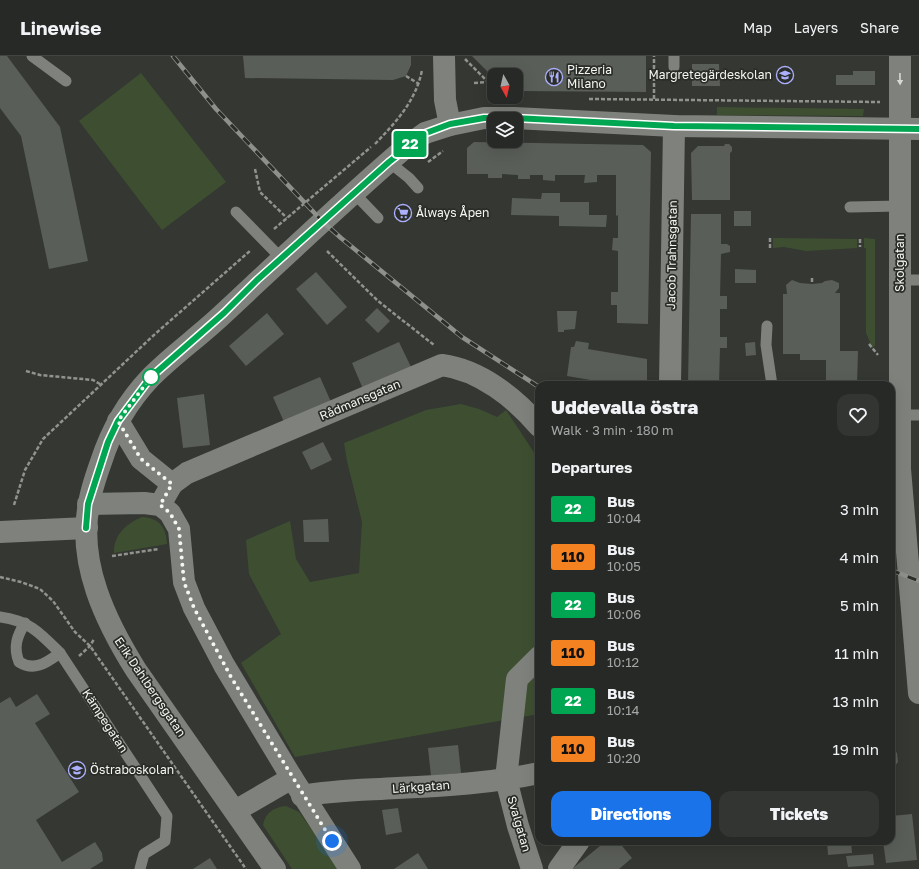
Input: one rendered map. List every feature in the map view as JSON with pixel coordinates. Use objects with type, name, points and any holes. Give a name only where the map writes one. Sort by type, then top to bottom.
[{"type":"street","points":[[444,56],[445,100],[450,124]]},
{"type":"street","name":"Skolgatan","points":[[900,56],[890,102],[910,129],[900,206],[910,280],[910,415],[896,470],[919,693]]},
{"type":"street","name":"Erik Dahlbergsgatan","points":[[275,869],[136,670],[119,643],[104,613],[96,588],[89,558],[86,528],[88,504],[108,442],[118,421],[151,377],[224,313],[389,162],[426,133],[450,124],[484,118],[514,118],[674,126],[910,129]]},
{"type":"street","name":"Jacob Trahnsgatan","points":[[670,381],[674,126]]},
{"type":"street","points":[[442,365],[459,367],[495,387],[514,401],[535,422]]},
{"type":"street","name":"Rådmansgatan","points":[[160,505],[172,484],[187,473],[442,365]]},
{"type":"street","points":[[118,421],[141,459],[172,484]]},
{"type":"street","points":[[88,504],[144,503],[160,505],[170,513],[179,529],[184,582],[194,608],[224,665],[297,787],[350,869]]},
{"type":"street","points":[[0,532],[86,528]]},
{"type":"street","points":[[506,779],[517,679],[535,661]]},
{"type":"street","name":"Lärkgatan","points":[[297,787],[322,792],[421,787],[506,779],[535,774]]},
{"type":"street","name":"Svalgatan","points":[[506,779],[518,826],[532,869]]},
{"type":"street","points":[[235,811],[297,787]]},
{"type":"street","points":[[559,869],[576,845]]},
{"type":"lane","points":[[32,56],[66,81]]},
{"type":"lane","points":[[389,162],[409,178],[418,188]]},
{"type":"lane","points":[[354,194],[378,218]]},
{"type":"lane","points":[[850,207],[900,206]]},
{"type":"lane","points":[[236,212],[282,259]]},
{"type":"lane","points":[[767,326],[766,345],[771,381]]},
{"type":"lane","name":"Kämpegatan","points":[[3,617],[25,623],[42,633],[60,653],[167,816],[165,841],[144,854],[140,869]]},
{"type":"lane","points":[[25,623],[18,634],[15,646],[19,662],[25,666],[43,665],[60,653]]},
{"type":"path","points":[[462,56],[487,81]]},
{"type":"path","points":[[654,56],[654,99]]},
{"type":"path","points":[[14,505],[25,470],[44,439],[100,384],[287,218],[375,144],[395,124],[413,98],[419,84],[424,63]]},
{"type":"path","points":[[406,76],[419,84]]},
{"type":"path","points":[[474,83],[487,82]]},
{"type":"path","points":[[583,99],[890,102]]},
{"type":"path","points":[[255,169],[260,192],[287,218]]},
{"type":"path","points":[[770,238],[770,249]]},
{"type":"path","points":[[860,239],[860,248]]},
{"type":"path","points":[[327,251],[378,301],[439,348],[442,365]]},
{"type":"path","points":[[812,278],[812,284]]},
{"type":"path","points":[[868,344],[880,357],[880,349]]},
{"type":"path","points":[[26,371],[40,375],[93,380],[100,384]]},
{"type":"path","points":[[112,556],[181,545]]},
{"type":"path","points":[[0,577],[21,582],[40,589],[54,600],[76,632],[90,646],[246,869]]},
{"type":"green space","points":[[141,73],[226,182],[162,230],[79,121]]},
{"type":"green space","points":[[717,107],[864,109],[863,116],[717,115]]},
{"type":"green space","points":[[773,238],[857,239],[857,248],[806,251],[784,247],[773,248]]},
{"type":"green space","points":[[864,238],[875,239],[875,345],[872,348],[869,344],[870,342],[866,333],[866,248],[864,248]]},
{"type":"green space","points":[[461,404],[479,409],[497,417],[506,410],[535,454],[535,715],[295,757],[241,663],[281,634],[249,574],[246,540],[290,521],[296,559],[310,582],[359,573],[362,522],[344,443],[426,410]]},
{"type":"green space","points":[[142,517],[153,519],[161,525],[165,533],[167,544],[114,553],[114,547],[118,535],[126,526]]},
{"type":"green space","points":[[286,806],[299,812],[340,869],[292,869],[263,825],[266,817],[271,811]]},
{"type":"building","points":[[0,56],[7,56],[60,127],[88,261],[49,269],[21,136],[0,108]]},
{"type":"building","points":[[243,56],[411,56],[411,65],[406,76],[393,80],[245,78]]},
{"type":"building","points":[[472,56],[646,56],[646,92],[523,91],[523,68],[487,68],[487,71]]},
{"type":"building","points":[[692,64],[719,64],[720,86],[692,86]]},
{"type":"building","points":[[853,71],[875,71],[875,85],[836,85],[836,75],[853,75]]},
{"type":"building","points":[[474,142],[487,142],[487,148],[523,148],[523,143],[643,145],[651,152],[648,324],[617,323],[617,305],[611,305],[611,292],[618,292],[618,251],[612,250],[613,238],[618,238],[618,215],[616,216],[616,175],[597,175],[597,182],[584,183],[585,175],[555,175],[555,181],[543,180],[543,175],[530,175],[530,179],[518,179],[518,175],[502,174],[502,178],[488,178],[488,174],[467,174],[467,148]]},
{"type":"building","points":[[725,144],[729,144],[732,147],[732,151],[730,153],[730,200],[692,200],[691,153],[698,146],[724,146]]},
{"type":"building","points":[[542,193],[560,193],[560,202],[589,202],[589,215],[607,215],[606,227],[559,226],[559,216],[511,215],[512,198],[541,199]]},
{"type":"building","points":[[734,211],[751,211],[751,226],[734,226]]},
{"type":"building","points":[[691,214],[721,214],[721,244],[727,244],[730,246],[730,252],[721,254],[720,296],[727,296],[727,309],[720,309],[720,337],[727,337],[727,348],[720,348],[719,381],[688,381]]},
{"type":"building","points":[[735,269],[756,270],[756,283],[735,283]]},
{"type":"building","points":[[316,272],[347,307],[327,325],[296,289]]},
{"type":"building","points":[[792,280],[800,283],[812,284],[832,280],[839,283],[839,288],[835,293],[840,293],[840,351],[858,351],[857,381],[826,381],[826,360],[800,360],[800,354],[783,354],[783,294],[787,294],[786,285]]},
{"type":"building","points":[[377,308],[390,321],[378,333],[365,320]]},
{"type":"building","points":[[557,311],[577,311],[575,329],[558,332]]},
{"type":"building","points":[[267,313],[284,334],[246,366],[229,346]]},
{"type":"building","points":[[576,341],[589,343],[588,349],[647,359],[647,381],[596,381],[567,376],[571,347],[574,347]]},
{"type":"building","points":[[399,342],[411,367],[363,389],[352,363]]},
{"type":"building","points":[[755,342],[756,355],[746,356],[745,343]]},
{"type":"building","points":[[320,377],[331,402],[284,422],[273,397]]},
{"type":"building","points":[[204,394],[210,445],[183,448],[177,398]]},
{"type":"building","points":[[323,442],[332,460],[311,470],[302,452]]},
{"type":"building","points":[[328,519],[329,542],[304,542],[303,520]]},
{"type":"building","points":[[37,694],[50,714],[35,723],[79,792],[36,820],[62,862],[95,842],[102,853],[103,861],[90,869],[0,869],[0,703],[10,697],[16,707]]},
{"type":"building","points":[[458,745],[461,773],[431,776],[428,748]]},
{"type":"building","points":[[895,751],[897,753],[898,762],[895,766]]},
{"type":"building","points":[[398,808],[402,832],[386,835],[382,810]]},
{"type":"building","points":[[912,814],[917,860],[886,863],[884,845],[895,845],[895,816]]},
{"type":"building","points":[[601,845],[621,845],[632,858],[619,869],[572,869]]},
{"type":"building","points":[[827,845],[851,845],[852,853],[828,855]]},
{"type":"building","points":[[418,853],[428,869],[394,869]]},
{"type":"building","points":[[873,854],[874,865],[848,867],[846,856]]},
{"type":"building","points":[[210,858],[217,869],[193,869]]},
{"type":"railway","points":[[173,56],[216,109],[323,222],[462,337],[535,384]]},
{"type":"railway","points":[[895,572],[919,581]]},
{"type":"bus line","name":"22","points":[[86,528],[88,504],[108,442],[118,421],[132,400],[151,377],[224,313],[257,280],[306,238],[389,162],[406,147],[426,133],[450,124],[484,118],[514,118],[674,126],[919,129]]},
{"type":"place","name":"Margretegärdeskolan","points":[[785,75]]},
{"type":"place","name":"Pizzeria Milano","points":[[554,77]]},
{"type":"place","name":"Ålways Åpen","points":[[403,213]]},
{"type":"place","name":"Östraboskolan","points":[[77,770]]},
{"type":"route","points":[[151,377],[132,400],[118,421],[141,459],[172,484],[160,505],[170,513],[179,529],[184,582],[194,608],[231,677],[297,787],[332,841]]}]
